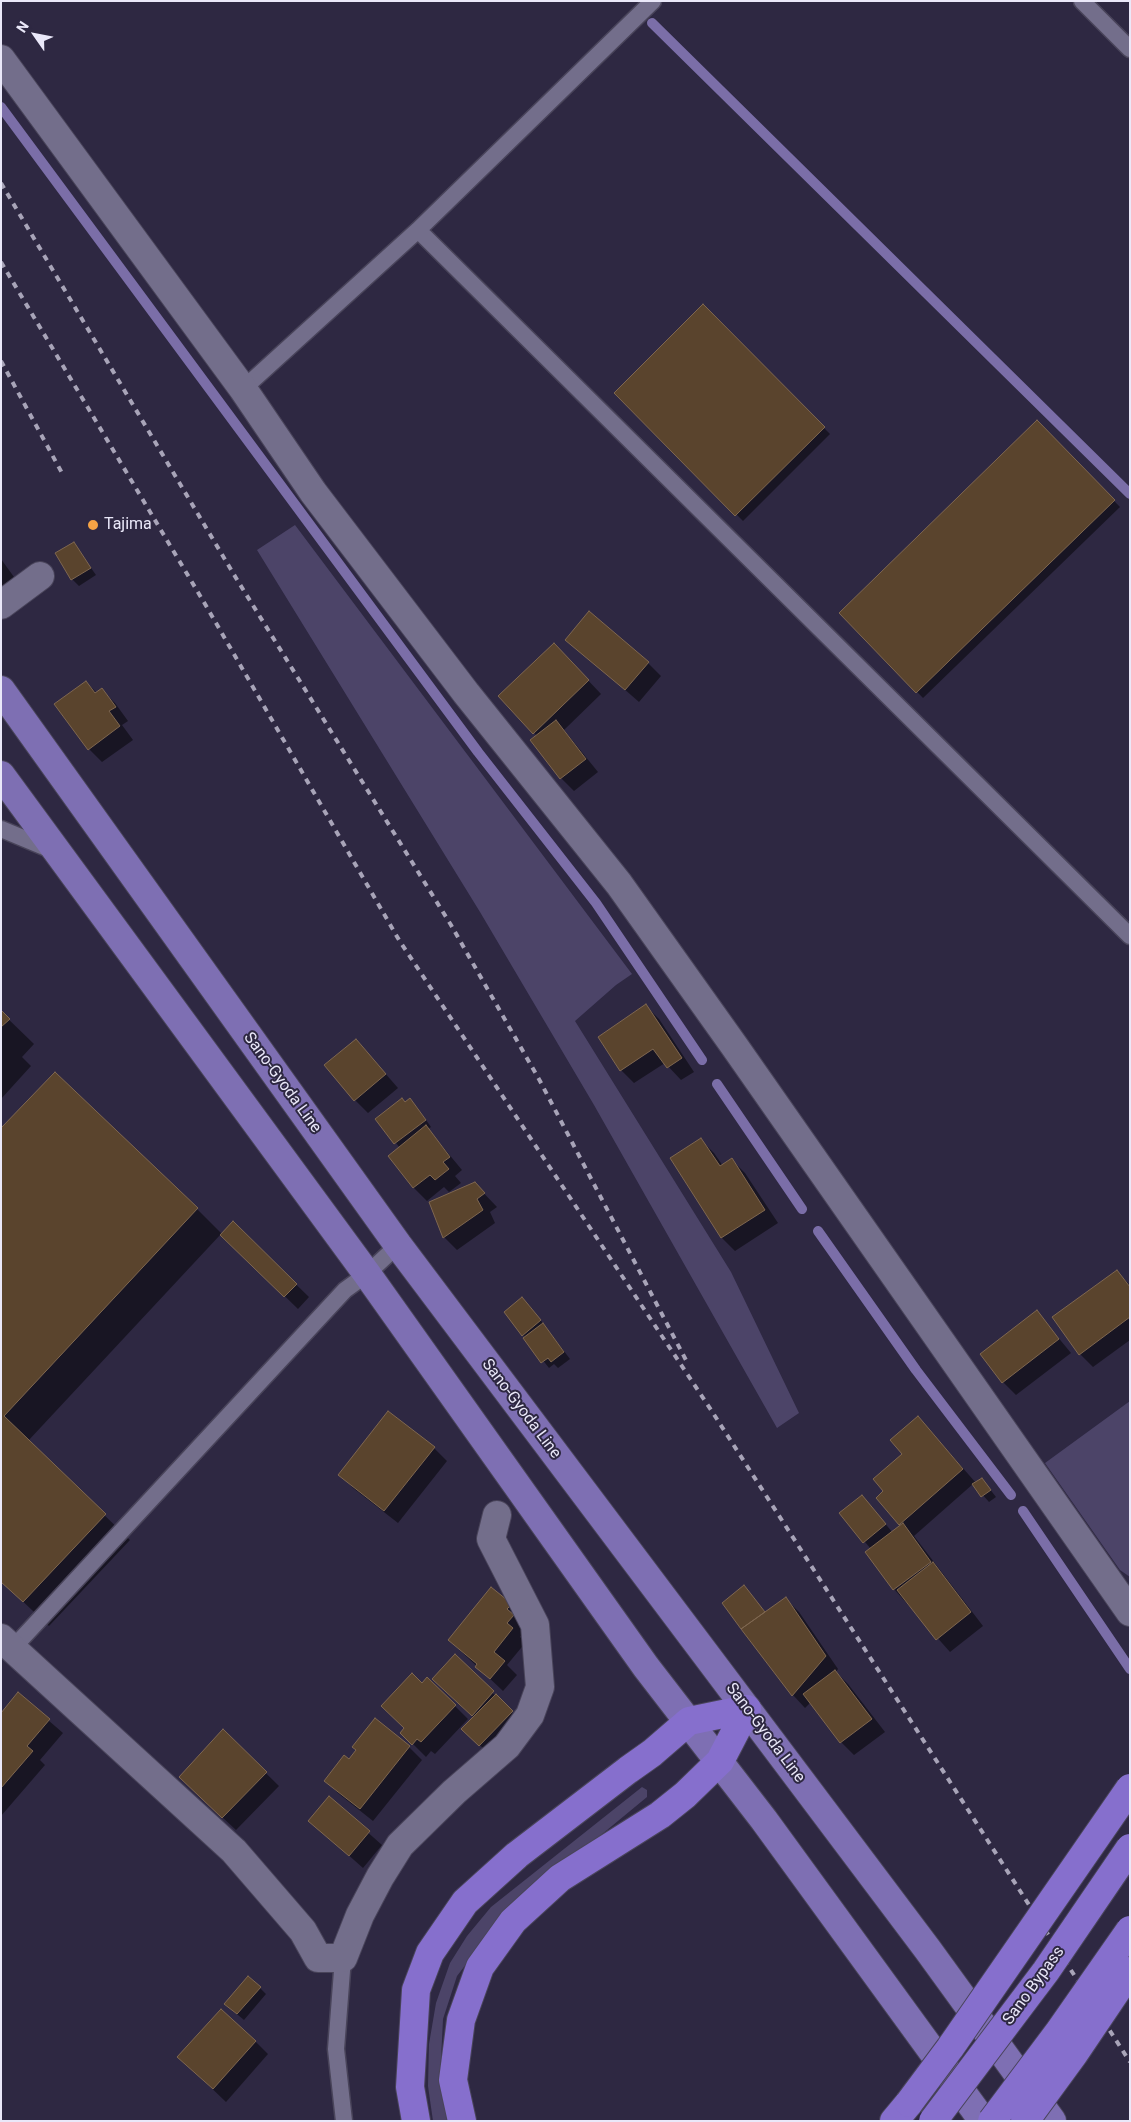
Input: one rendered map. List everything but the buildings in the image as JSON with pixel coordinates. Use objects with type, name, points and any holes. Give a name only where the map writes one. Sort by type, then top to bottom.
[{"type":"highway","points":[[416,2121],[410,2087],[416,1990],[430,1953],[465,1902],[517,1855],[652,1753],[689,1722],[747,1709]]},
{"type":"highway","points":[[462,2121],[453,2080],[461,2020],[480,1967],[513,1921],[560,1878],[685,1796],[720,1762],[747,1709]]},
{"type":"highway","points":[[902,2112],[950,2048],[1130,1788]]},
{"type":"highway","name":"Sano Bypass","points":[[933,2121],[1046,1971],[1130,1848]]},
{"type":"highway","points":[[992,2121],[1058,2033],[1130,1930]]},
{"type":"highway","points":[[1025,2121],[1074,2054],[1130,1971]]},
{"type":"main road","name":"Sano-Gyoda Line","points":[[1,690],[398,1245],[928,1950],[1052,2121]]},
{"type":"main road","points":[[1,776],[367,1274],[646,1667],[720,1762],[984,2121]]},
{"type":"street","points":[[1,59],[243,389],[313,492],[460,686],[619,884],[1129,1610]]},
{"type":"street","points":[[1,605],[40,576]]},
{"type":"street","points":[[7,1643],[234,1851],[303,1931],[318,1958],[343,1958],[360,1915],[380,1876],[400,1845],[454,1792],[507,1746],[530,1715],[540,1688],[535,1625],[491,1539],[497,1515]]},
{"type":"lane","points":[[243,389],[418,230],[653,1]]},
{"type":"lane","points":[[1082,1],[1130,49]]},
{"type":"lane","points":[[418,230],[1130,936]]},
{"type":"lane","points":[[1,829],[57,852]]},
{"type":"lane","points":[[7,1643],[345,1290],[367,1274],[398,1245]]},
{"type":"lane","points":[[343,1958],[336,2049],[344,2121]]},
{"type":"shaded area","points":[[295,525],[632,974],[616,985],[575,1021],[731,1272],[799,1413],[777,1428],[594,1105],[480,912],[257,550]]},
{"type":"shaded area","points":[[1130,1401],[1130,1577],[1120,1570],[1045,1463]]},
{"type":"shaded area","points":[[642,1787],[647,1790],[647,1797],[503,1916],[457,1976],[443,2019],[440,2079],[448,2121],[433,2121],[428,2086],[429,2044],[436,2003],[450,1963],[467,1936],[491,1907]]},
{"type":"waterway","points":[[652,23],[1130,494]]},
{"type":"waterway","points":[[1,107],[478,752],[596,903],[702,1060]]},
{"type":"waterway","points":[[717,1084],[802,1209]]},
{"type":"waterway","points":[[818,1231],[916,1370],[1011,1495]]},
{"type":"waterway","points":[[1023,1511],[1130,1669]]},
{"type":"railway","points":[[1,183],[236,578],[451,925],[540,1081],[688,1364]]},
{"type":"railway","points":[[1,262],[205,604],[399,940],[713,1413],[1130,2062]]},
{"type":"railway","points":[[1,361],[62,473]]},
{"type":"place","name":"Tajima","points":[[93,525]]}]
